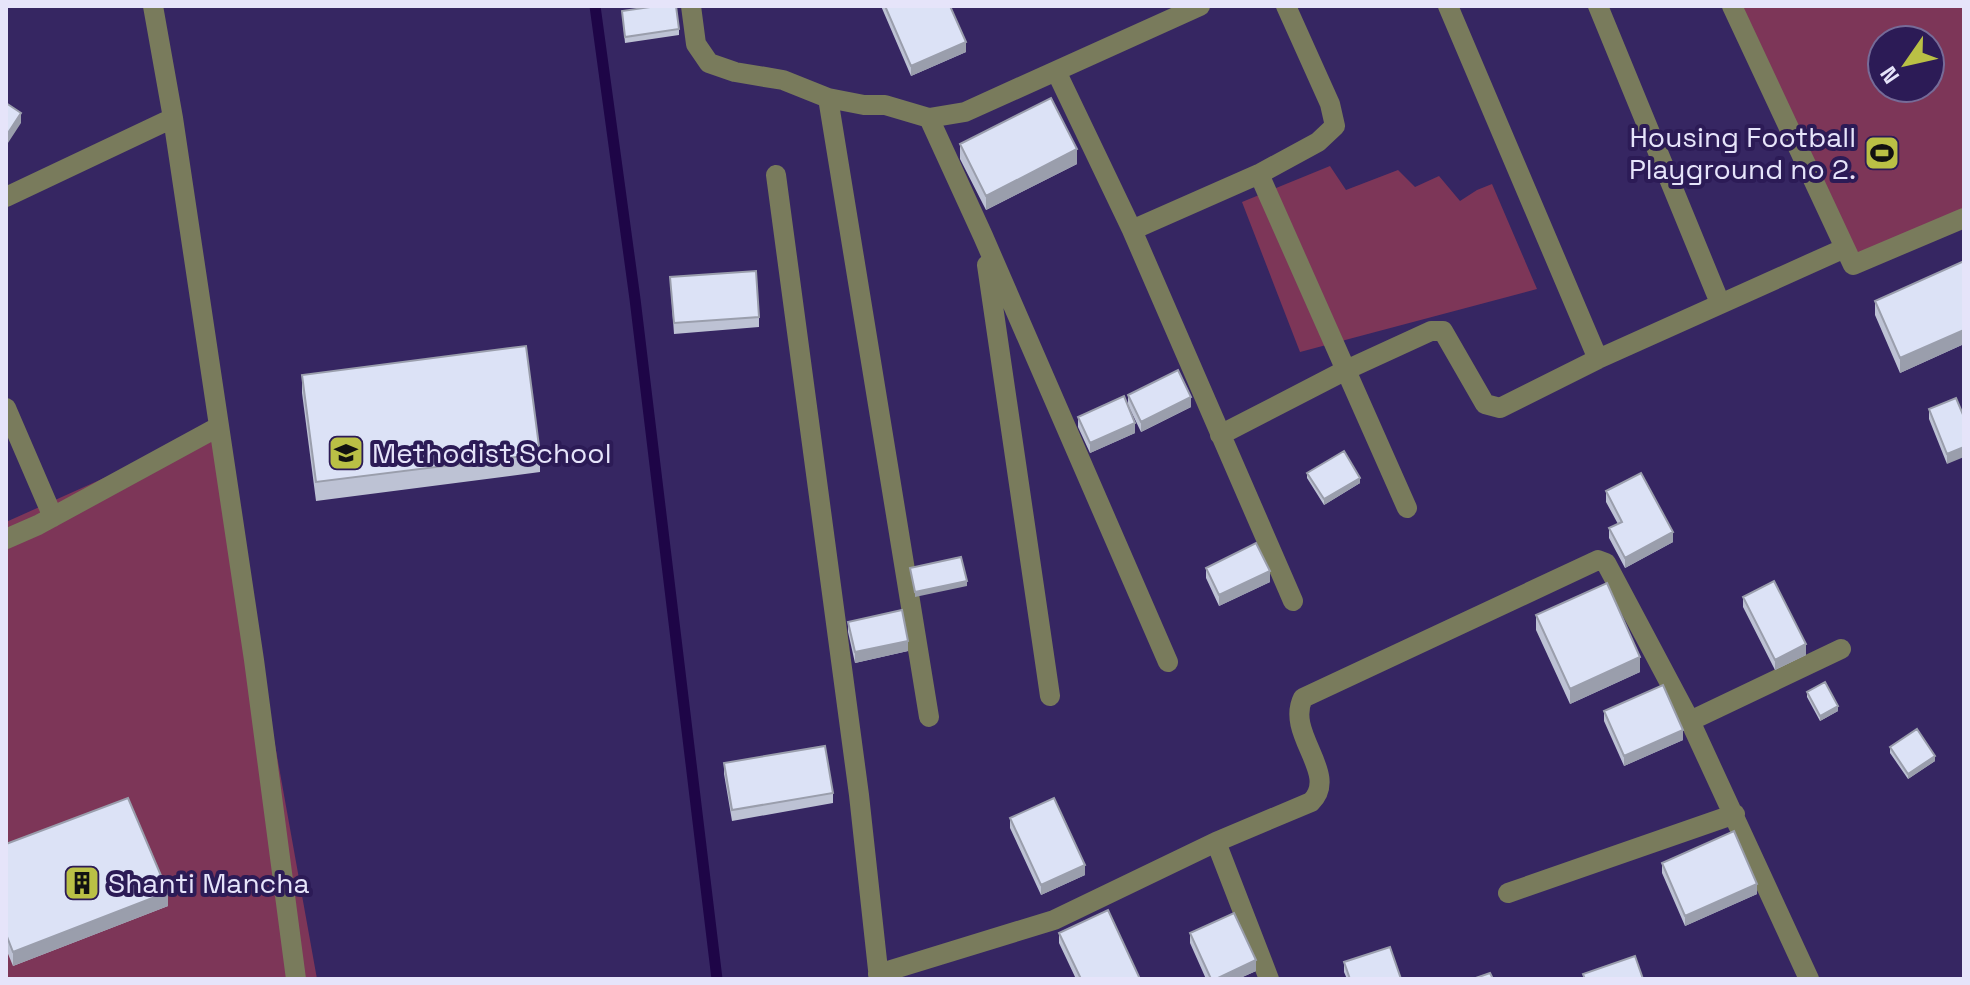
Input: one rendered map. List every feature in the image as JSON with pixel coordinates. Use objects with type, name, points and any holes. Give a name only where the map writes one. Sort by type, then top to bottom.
[{"type":"lane","points":[[153,6],[173,118],[254,660],[296,979]]},
{"type":"lane","points":[[691,6],[696,44],[709,63],[735,72],[783,80],[828,98],[864,105],[885,105],[929,118],[965,112],[1200,6]]},
{"type":"lane","points":[[1132,230],[1259,174],[1318,142],[1335,126],[1330,104],[1286,6]]},
{"type":"lane","points":[[1448,6],[1598,359]]},
{"type":"lane","points":[[1598,6],[1720,303]]},
{"type":"lane","points":[[1732,6],[1853,265],[1964,218]]},
{"type":"lane","points":[[1056,71],[1132,230],[1293,601]]},
{"type":"lane","points":[[828,98],[929,717]]},
{"type":"lane","points":[[6,197],[173,118]]},
{"type":"lane","points":[[929,118],[1168,662]]},
{"type":"lane","points":[[1259,174],[1407,508]]},
{"type":"lane","points":[[776,175],[859,795],[878,976],[1054,920],[1216,842],[1311,802],[1319,794],[1322,783],[1298,721],[1298,709],[1303,698],[1598,560],[1606,563],[1690,721],[1809,979]]},
{"type":"lane","points":[[983,236],[1050,696]]},
{"type":"lane","points":[[1220,435],[1346,370],[1431,331],[1443,331],[1485,404],[1500,408],[1598,359],[1845,248]]},
{"type":"lane","points":[[6,408],[53,517]]},
{"type":"lane","points":[[6,539],[53,517],[218,427]]},
{"type":"lane","points":[[1690,721],[1841,649]]},
{"type":"lane","points":[[1508,893],[1735,814]]},
{"type":"lane","points":[[1216,842],[1269,979]]},
{"type":"shaded area","name":"Housing Football Playground no 2.","points":[[1732,6],[1964,6],[1964,218],[1853,265]]},
{"type":"shaded area","points":[[1330,166],[1346,190],[1398,170],[1415,187],[1439,176],[1460,201],[1492,184],[1537,289],[1300,352],[1242,202]]},
{"type":"shaded area","points":[[218,427],[317,979],[6,979],[6,522]]},
{"type":"building","points":[[676,6],[679,29],[625,37],[622,11]]},
{"type":"building","points":[[885,6],[950,6],[966,42],[911,66]]},
{"type":"building","points":[[1051,98],[1077,149],[986,196],[960,144]]},
{"type":"building","points":[[6,103],[21,113],[6,136]]},
{"type":"building","points":[[1964,261],[1964,330],[1900,358],[1875,301]]},
{"type":"building","points":[[756,271],[759,317],[674,323],[670,277]]},
{"type":"building","points":[[526,346],[540,454],[316,482],[302,375]]},
{"type":"building","points":[[1178,370],[1191,397],[1141,422],[1128,395]]},
{"type":"building","points":[[1124,396],[1135,423],[1090,443],[1078,417]]},
{"type":"building","points":[[1956,398],[1964,417],[1964,447],[1947,454],[1929,409]]},
{"type":"building","points":[[1344,451],[1360,478],[1324,499],[1307,473]]},
{"type":"building","points":[[1641,473],[1673,532],[1625,558],[1609,528],[1622,522],[1606,491]]},
{"type":"building","points":[[1256,543],[1270,571],[1219,595],[1206,568]]},
{"type":"building","points":[[961,557],[967,581],[915,592],[910,568]]},
{"type":"building","points":[[1774,581],[1806,644],[1775,660],[1743,597]]},
{"type":"building","points":[[1607,583],[1640,657],[1570,689],[1536,615]]},
{"type":"building","points":[[902,610],[908,641],[855,652],[848,622]]},
{"type":"building","points":[[1825,682],[1838,706],[1820,716],[1807,692]]},
{"type":"building","points":[[1663,685],[1683,730],[1624,756],[1604,711]]},
{"type":"building","points":[[1917,729],[1935,756],[1908,774],[1890,747]]},
{"type":"building","points":[[825,746],[833,793],[732,810],[724,763]]},
{"type":"building","name":"Shanti Mancha","points":[[128,798],[168,892],[13,952],[6,934],[6,844]]},
{"type":"building","points":[[1054,798],[1085,865],[1041,885],[1010,818]]},
{"type":"building","points":[[1734,831],[1757,884],[1685,916],[1662,863]]},
{"type":"building","points":[[1108,910],[1140,979],[1081,979],[1059,933]]},
{"type":"building","points":[[1234,913],[1256,960],[1211,979],[1190,933]]},
{"type":"building","points":[[1390,947],[1401,979],[1350,979],[1344,962]]},
{"type":"building","points":[[1635,956],[1643,979],[1585,979],[1583,974]]},
{"type":"building","points":[[1490,973],[1493,979],[1473,979]]},
{"type":"waterway","points":[[595,6],[635,299],[717,979]]},
{"type":"place","name":"Housing Football Playground no 2.","points":[[1882,153]]},
{"type":"place","name":"Methodist School","points":[[346,453]]},
{"type":"place","name":"Shanti Mancha","points":[[82,883]]}]
